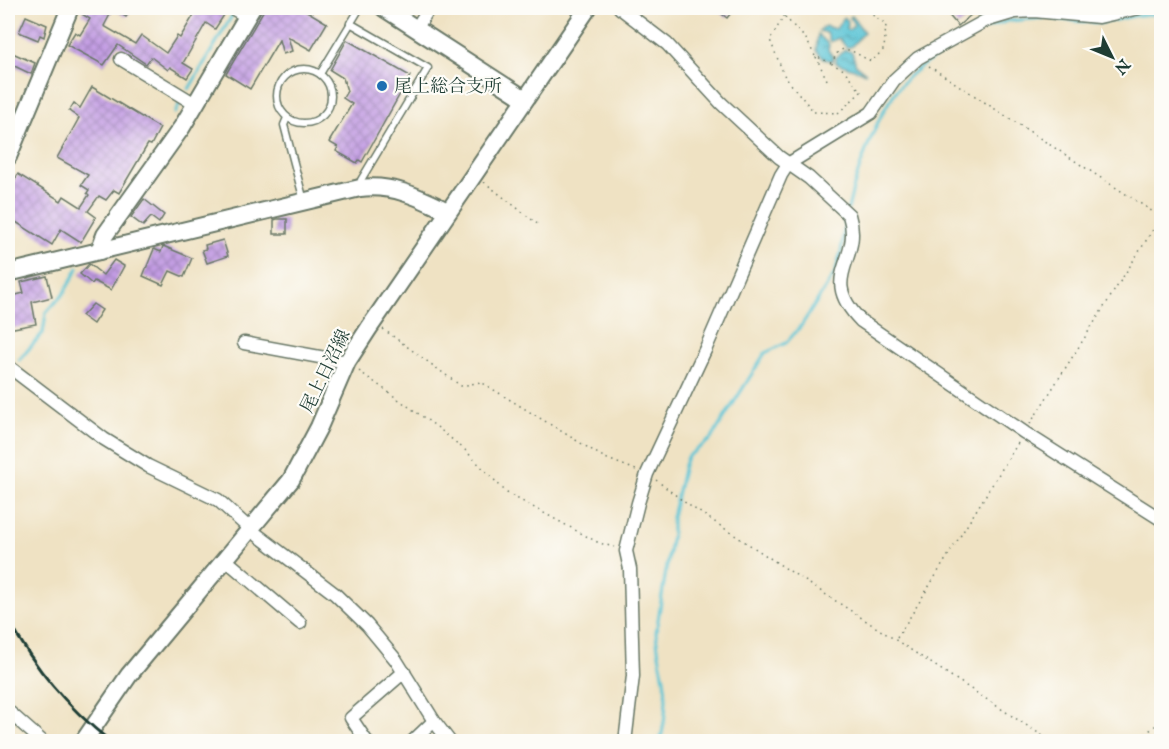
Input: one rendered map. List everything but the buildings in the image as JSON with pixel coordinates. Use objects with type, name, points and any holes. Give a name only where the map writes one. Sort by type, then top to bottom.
[{"type":"street","points":[[8,157],[12,135],[70,8]]},
{"type":"street","points":[[384,8],[525,99]]},
{"type":"street","points":[[416,29],[429,8]]},
{"type":"street","name":"尾上日沼線","points":[[83,741],[129,675],[291,480],[320,427],[347,362],[447,211],[588,8]]},
{"type":"street","points":[[620,8],[667,44],[721,103],[849,215],[851,237],[840,292],[847,307],[861,321],[1025,433],[1161,520]]},
{"type":"street","points":[[625,741],[633,676],[630,569],[626,551],[647,474],[788,164],[871,113],[894,80],[918,58],[969,28],[1001,15],[1034,11],[1087,18],[1139,8]]},
{"type":"street","points":[[99,251],[105,235],[163,156],[195,104],[244,10]]},
{"type":"street","points":[[122,60],[195,104]]},
{"type":"street","points":[[8,273],[360,188],[388,188],[422,199],[447,211]]},
{"type":"street","points":[[244,343],[347,362]]},
{"type":"street","points":[[8,366],[104,439],[148,466],[218,500],[251,530],[335,594],[367,625],[404,672],[434,721],[450,741]]},
{"type":"street","points":[[226,560],[300,623]]},
{"type":"street","points":[[367,741],[351,718],[404,672]]},
{"type":"street","points":[[8,711],[43,741]]},
{"type":"street","points":[[412,741],[434,721]]},
{"type":"lane","points":[[320,74],[360,8]]},
{"type":"lane","points":[[350,22],[428,68],[361,180],[360,188]]},
{"type":"lane","points":[[296,69],[309,69],[320,74],[328,83],[333,96],[324,116],[305,125],[287,118],[277,102],[280,83],[288,72],[296,69]]},
{"type":"lane","points":[[287,118],[284,125],[305,201]]},
{"type":"path","points":[[730,8],[737,12],[741,8]]},
{"type":"path","points":[[794,8],[784,16],[770,40],[785,77],[814,112],[838,113],[861,92],[844,70],[816,56]]},
{"type":"path","points":[[832,64],[836,54],[843,49],[854,50],[863,58],[872,61],[884,49],[886,24],[862,8]]},
{"type":"path","points":[[784,16],[806,39],[827,80]]},
{"type":"path","points":[[918,58],[1161,217],[897,639],[1052,741]]},
{"type":"path","points":[[474,173],[540,226]]},
{"type":"path","points":[[347,362],[437,427],[465,450],[507,493],[599,543],[626,551]]},
{"type":"path","points":[[1136,741],[1161,720]]},
{"type":"water","points":[[852,16],[864,32],[851,47],[846,47],[839,38],[830,42],[827,33],[819,31],[825,26],[836,29],[844,17],[848,21],[846,29],[849,30],[854,25],[850,17]]},
{"type":"water","points":[[818,34],[829,45],[828,50],[833,57],[832,61],[825,59],[816,51]]},
{"type":"water","points":[[845,50],[852,52],[856,65],[866,73],[836,63],[836,57]]},
{"type":"waterway","points":[[189,89],[233,14]]},
{"type":"waterway","points":[[1054,19],[1101,23],[1138,15],[1162,14]]},
{"type":"waterway","points":[[978,31],[1007,21],[1044,18]]},
{"type":"waterway","points":[[848,209],[868,144],[892,97],[912,74],[949,48]]},
{"type":"waterway","points":[[175,113],[180,103]]},
{"type":"waterway","points":[[660,742],[665,719],[666,695],[656,632],[672,534],[672,517],[684,465],[687,457],[711,439],[765,353],[786,343],[801,326],[835,273],[841,252],[845,221]]},
{"type":"waterway","points":[[19,360],[43,333],[46,313],[64,293],[78,268]]},
{"type":"railway","points":[[8,619],[29,654],[52,685],[79,714],[111,742]]},
{"type":"place","name":"尾上総合支所","points":[[382,86]]}]
